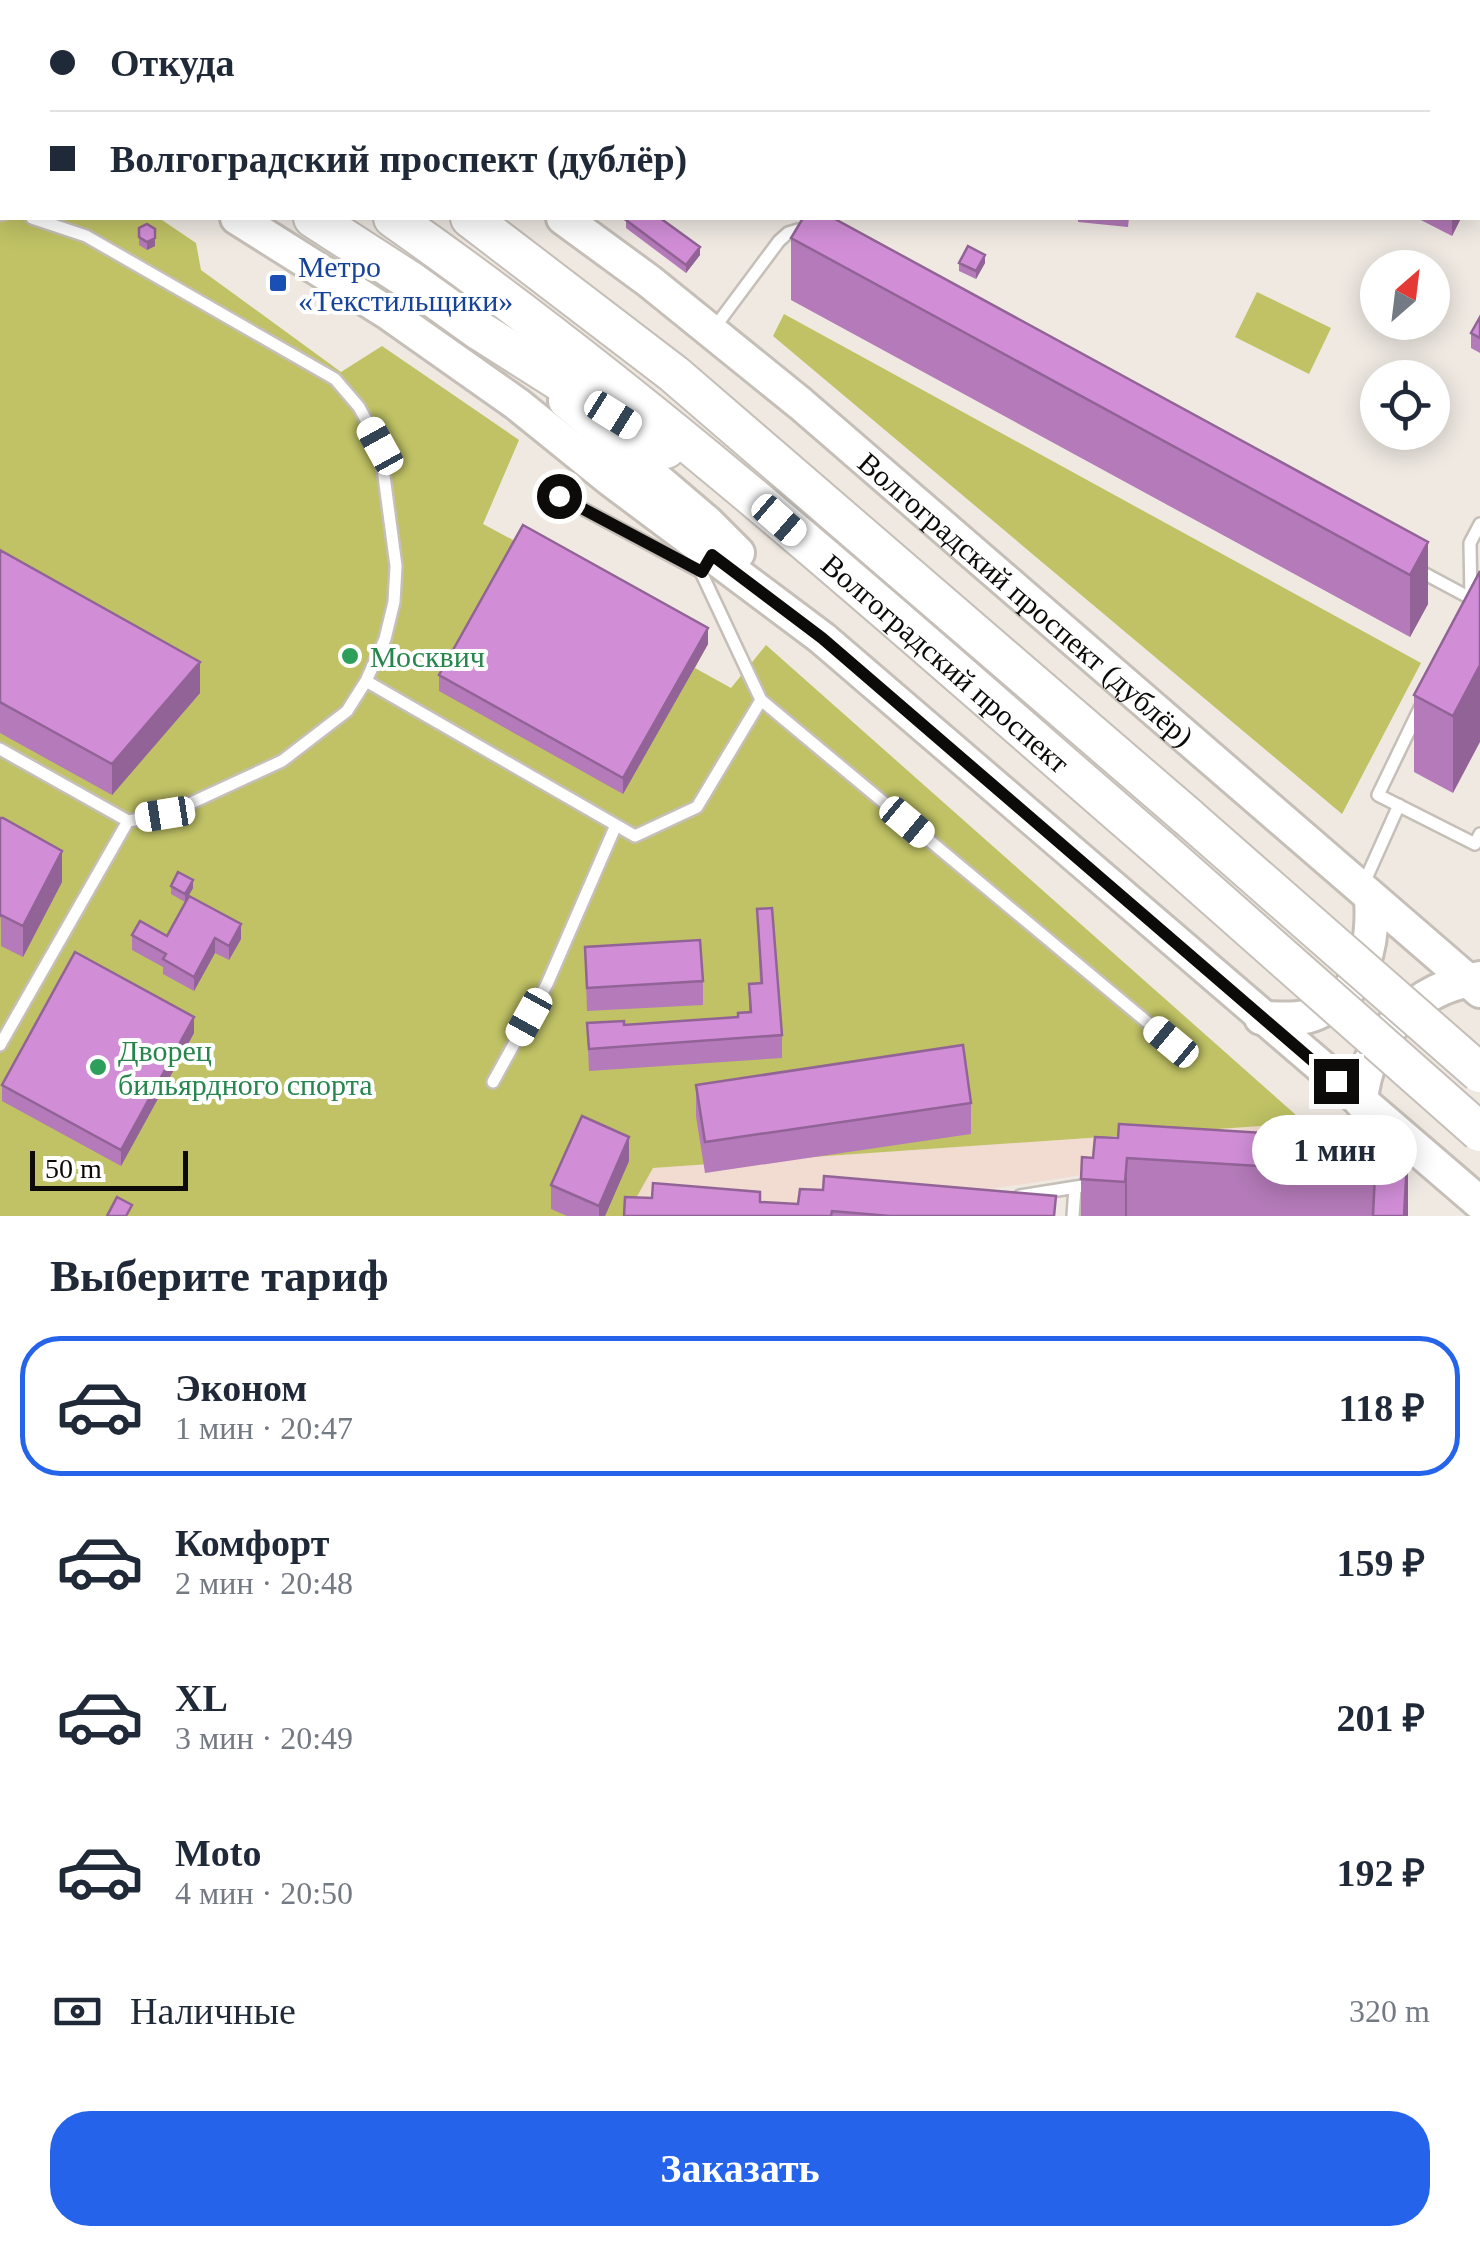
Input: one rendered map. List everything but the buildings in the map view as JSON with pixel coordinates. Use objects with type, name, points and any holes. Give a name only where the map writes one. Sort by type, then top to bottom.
[{"type":"main road","points":[[240,220],[388,313],[501,392],[707,564],[822,638]]},
{"type":"main road","points":[[316,220],[410,280],[480,332],[708,523],[822,638],[1480,1203]]},
{"type":"main road","name":"Волгоградский проспект","points":[[396,220],[600,369],[1160,848],[1480,1132]]},
{"type":"main road","name":"Волгоградский проспект","points":[[473,220],[674,374],[1480,1073]]},
{"type":"main road","name":"Волгоградский проспект (дублёр)","points":[[567,220],[802,404],[1366,894],[1476,983]]},
{"type":"main road","points":[[480,332],[779,520]]},
{"type":"main road","points":[[1261,1018],[1294,1019],[1316,1014],[1347,992],[1368,956],[1373,928],[1366,894]]},
{"type":"main road","points":[[1361,1102],[1365,1069],[1399,1016],[1436,991],[1476,983]]},
{"type":"lane","points":[[0,749],[128,820],[165,814],[282,760],[346,711],[366,681],[385,639],[394,602],[396,566],[380,446],[359,407],[335,379],[86,236],[38,220]]},
{"type":"lane","points":[[712,330],[788,232],[798,230],[827,246]]},
{"type":"lane","points":[[559,496],[707,564],[761,700],[1171,1042]]},
{"type":"lane","points":[[1464,616],[1472,600],[1470,542],[1480,524]]},
{"type":"lane","points":[[1402,561],[1472,600]]},
{"type":"lane","points":[[366,681],[635,836],[697,807],[761,700]]},
{"type":"lane","points":[[1425,698],[1378,795],[1475,844],[1480,834]]},
{"type":"lane","points":[[1366,894],[1399,805]]},
{"type":"lane","points":[[0,1045],[128,820]]},
{"type":"lane","points":[[493,1082],[548,984],[616,825]]},
{"type":"lane","points":[[0,1011],[14,1020]]},
{"type":"lane","points":[[998,1198],[1112,1180]]},
{"type":"lane","points":[[1072,1216],[1075,1188]]},
{"type":"shaded area","name":"Москвич","points":[[0,220],[162,220],[196,243],[201,270],[341,372],[382,346],[519,440],[483,524],[708,644],[695,668],[731,688],[766,645],[1305,1123],[653,1168],[626,1216],[0,1216]]},
{"type":"shaded area","points":[[1257,292],[1331,328],[1309,374],[1235,337]]},
{"type":"shaded area","points":[[784,314],[1421,663],[1342,814],[773,336]]},
{"type":"shaded area","points":[[1305,1123],[1374,1185],[1127,1168],[816,1216],[626,1216],[653,1168]]},
{"type":"place","name":"Метро «Текстильщики»","points":[[278,283]]},
{"type":"place","name":"Москвич","points":[[350,656]]},
{"type":"place","name":"Дворец бильярдного спорта","points":[[98,1067]]},
{"type":"route","points":[[559,496],[702,572],[712,555],[822,638],[1336,1081]]}]
